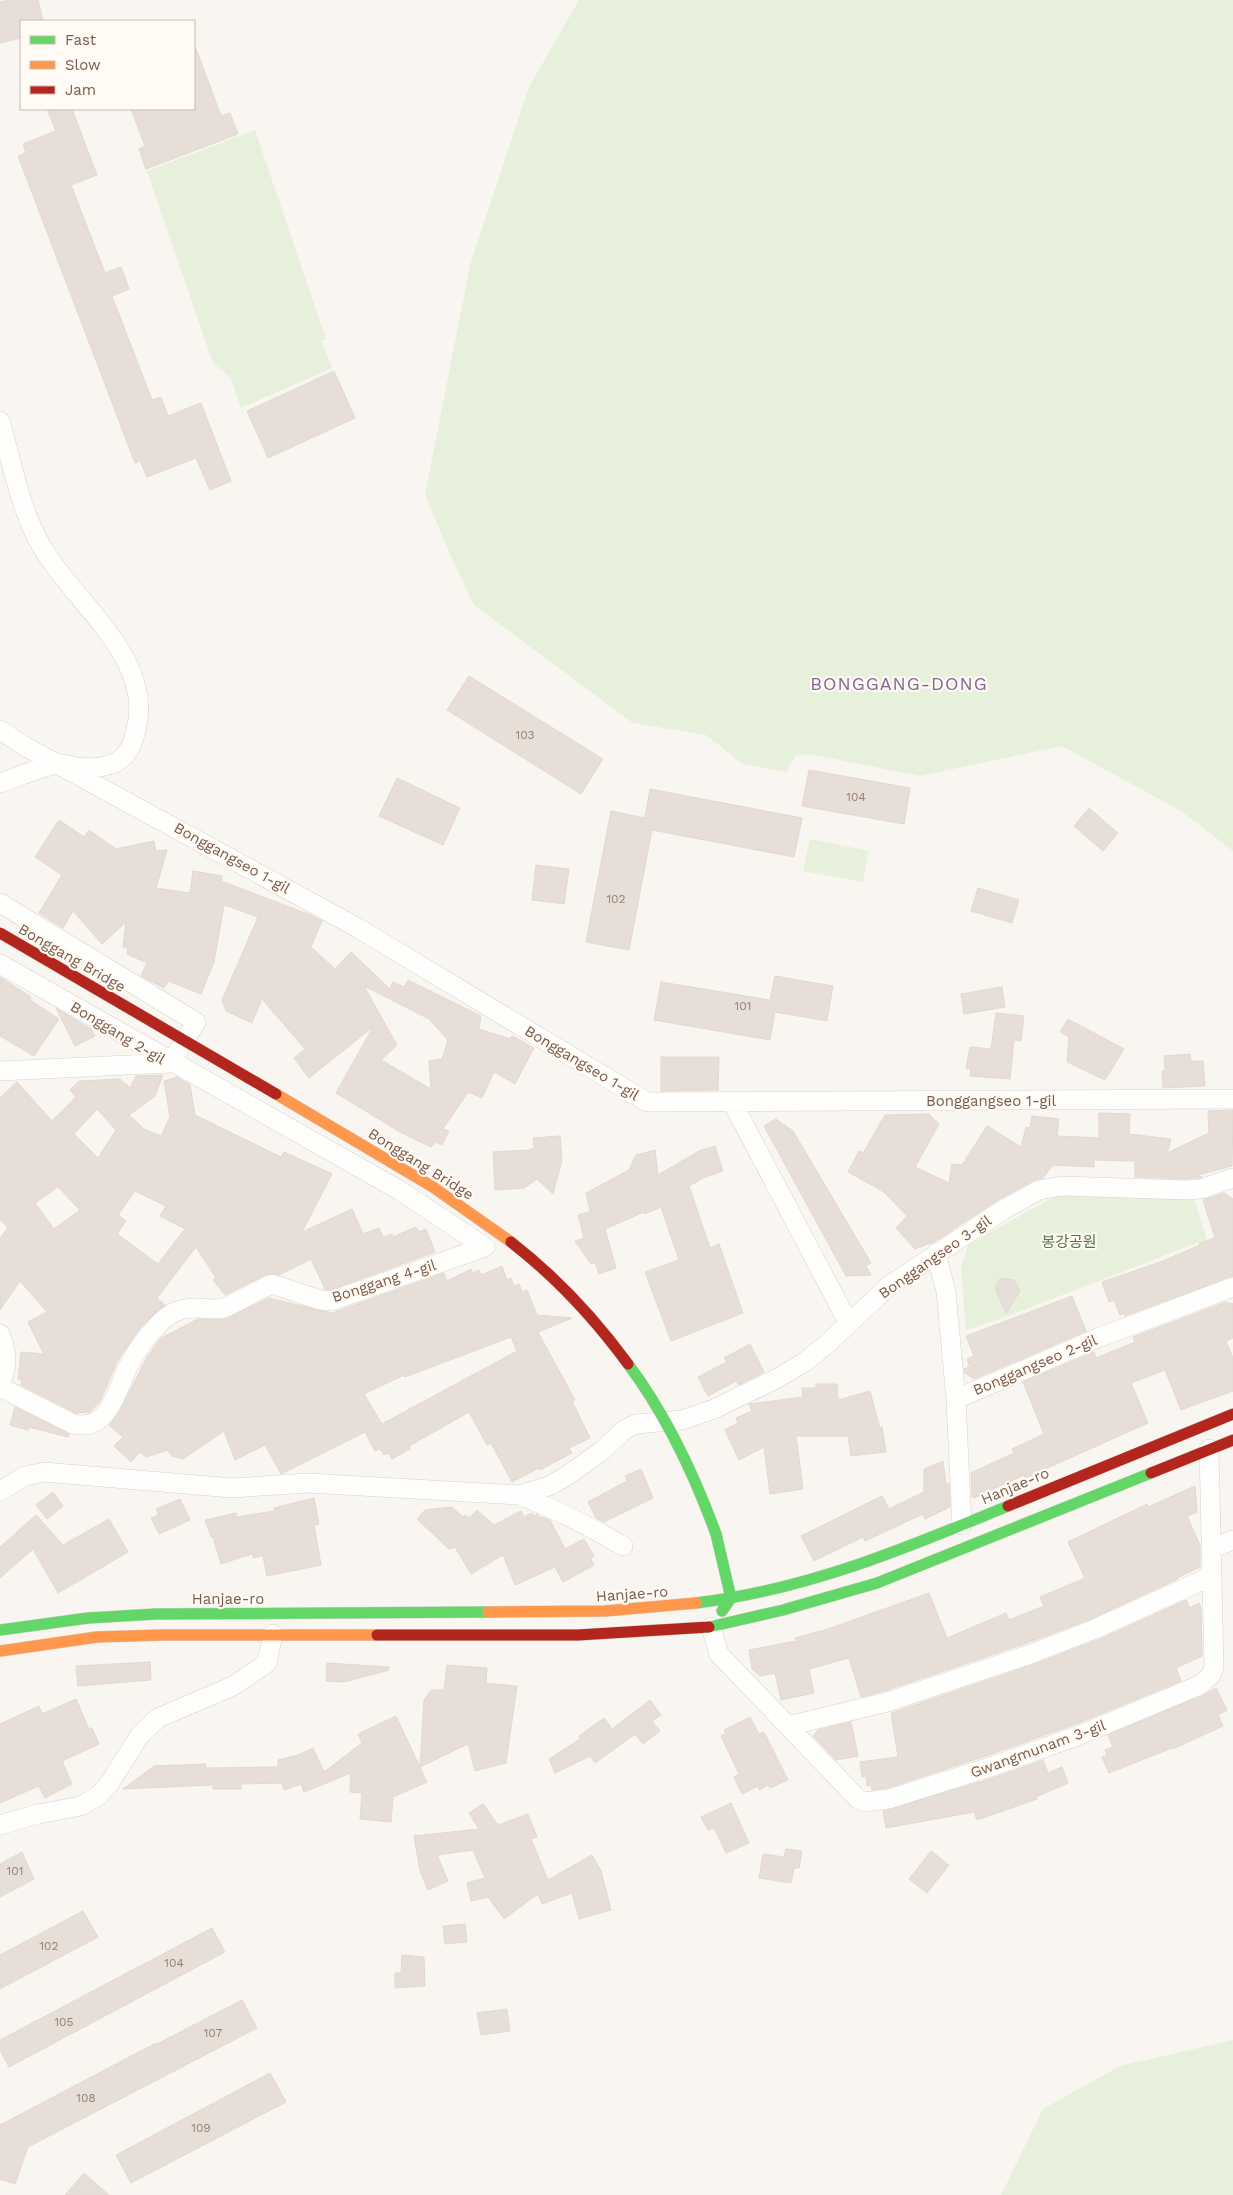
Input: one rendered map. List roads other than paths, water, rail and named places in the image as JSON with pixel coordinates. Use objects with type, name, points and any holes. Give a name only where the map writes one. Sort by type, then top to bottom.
[{"type":"street","points":[[0,421],[24,506],[41,546],[62,579],[108,632],[129,664],[136,692],[137,726],[131,744],[123,758],[105,766],[93,768],[59,764],[0,783]]},
{"type":"street","name":"Bonggangseo 1-gil","points":[[0,730],[26,747],[358,928],[641,1100],[652,1103],[1233,1099]]},
{"type":"street","points":[[0,902],[196,1022],[171,1062]]},
{"type":"street","name":"Bonggang Bridge","points":[[0,932],[421,1180],[516,1245],[557,1282],[594,1321],[642,1382],[684,1452],[697,1481],[716,1534],[731,1598]]},
{"type":"street","name":"Bonggang 2-gil","points":[[0,964],[171,1062]]},
{"type":"street","name":"Bonggang 2-gil","points":[[0,1071],[171,1062]]},
{"type":"street","name":"Bonggang 4-gil","points":[[0,1387],[73,1424],[82,1426],[100,1419],[106,1413],[115,1399],[135,1355],[156,1327],[171,1313],[179,1309],[222,1308],[273,1284],[320,1300],[330,1301],[485,1247],[399,1190],[171,1062]]},
{"type":"street","points":[[732,1102],[849,1324]]},
{"type":"street","name":"Bonggangseo 3-gil","points":[[519,1495],[549,1486],[568,1475],[603,1450],[624,1430],[636,1424],[682,1420],[747,1393],[806,1361],[890,1285],[1003,1210],[1039,1190],[1052,1186],[1186,1190],[1208,1187],[1233,1178]]},
{"type":"street","points":[[936,1253],[946,1292],[956,1399]]},
{"type":"street","name":"Bonggangseo 2-gil","points":[[962,1525],[956,1399],[1098,1338],[1233,1288]]},
{"type":"street","points":[[0,1334],[6,1365],[5,1375],[0,1382]]},
{"type":"street","name":"Hanjae-ro","points":[[0,1630],[88,1618],[156,1614],[572,1612],[625,1610],[703,1603],[832,1574],[962,1525],[1233,1414]]},
{"type":"street","points":[[0,1651],[97,1637],[272,1634],[578,1635],[711,1627],[783,1610],[877,1583],[1233,1440]]},
{"type":"street","name":"Gwangmunam 3-gil","points":[[711,1627],[719,1654],[858,1799],[866,1802],[889,1799],[999,1764],[1134,1714],[1206,1681],[1214,1667],[1209,1449]]},
{"type":"street","points":[[0,1491],[25,1476],[44,1472],[232,1488],[308,1483],[519,1495],[585,1524],[623,1546]]},
{"type":"street","points":[[1211,1549],[1233,1540]]},
{"type":"street","points":[[788,1726],[888,1702],[1028,1655],[1095,1629],[1212,1576]]},
{"type":"street","points":[[711,1627],[731,1598]]},
{"type":"street","points":[[0,1825],[38,1814],[81,1806],[98,1796],[109,1784],[140,1735],[158,1718],[233,1686],[267,1664],[272,1634]]},
{"type":"district","name":"BONGGANG-DONG","points":[[899,684]]},
{"type":"park label","name":"봉강공원","points":[[1069,1242]]}]
